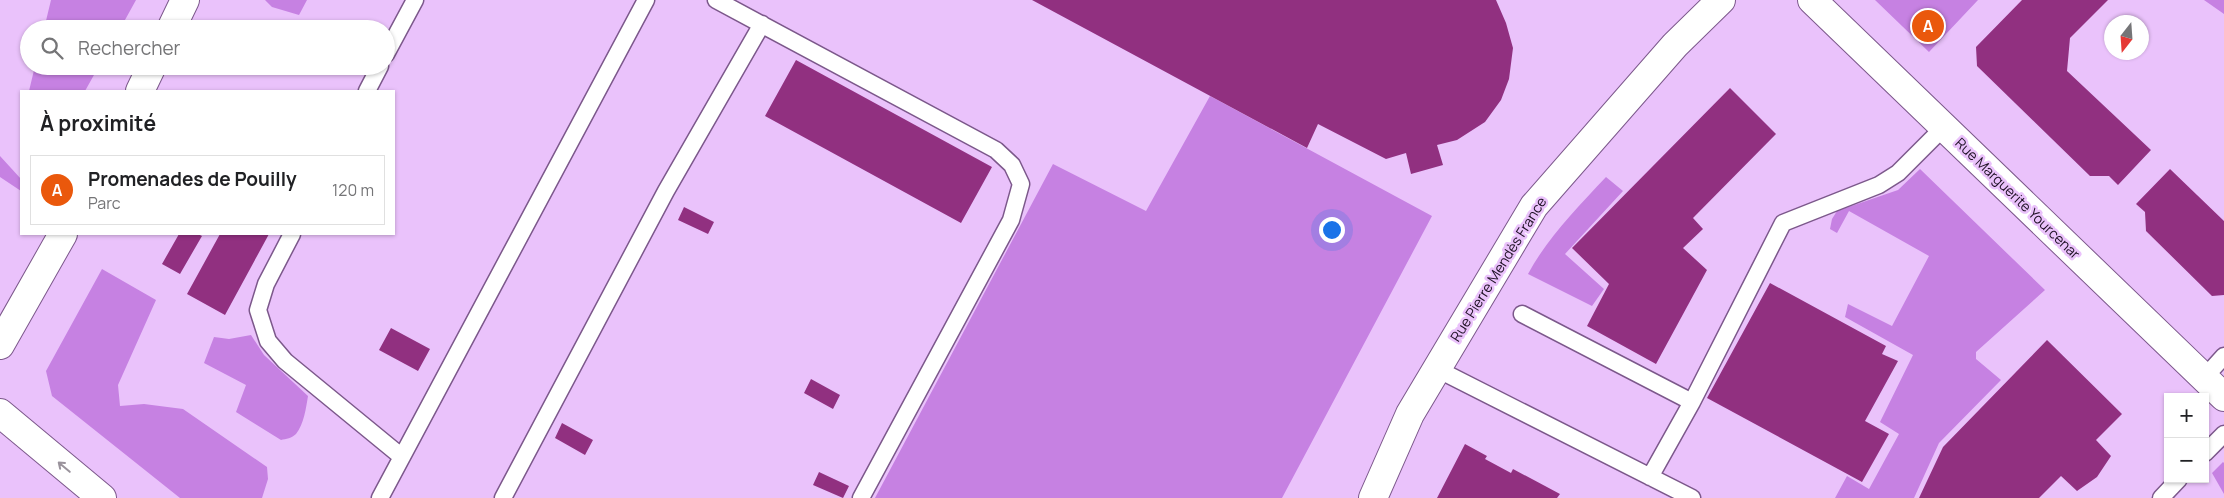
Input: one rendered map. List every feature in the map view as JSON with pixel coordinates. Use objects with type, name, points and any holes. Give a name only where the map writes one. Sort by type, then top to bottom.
[{"type":"street","points":[[175,20],[185,0]]},
{"type":"street","name":"Rue Pierre Mendès France","points":[[1373,498],[1410,414],[1534,206],[1675,45],[1721,0]]},
{"type":"street","name":"Rue Marguerite Yourcenar","points":[[1812,0],[2224,397]]},
{"type":"street","points":[[140,90],[148,75]]},
{"type":"street","points":[[0,345],[62,235]]},
{"type":"street","points":[[0,413],[102,498]]},
{"type":"lane","points":[[395,37],[415,0]]},
{"type":"lane","points":[[380,498],[646,0]]},
{"type":"lane","points":[[716,0],[996,150],[1012,166],[1021,184],[1011,220],[861,498]]},
{"type":"lane","points":[[502,498],[666,191],[762,24]]},
{"type":"lane","points":[[368,90],[375,75]]},
{"type":"lane","points":[[1650,477],[1692,402],[1783,223],[1880,185],[1898,174],[1944,127]]},
{"type":"lane","points":[[291,235],[266,284],[258,310],[268,341],[285,361],[402,456]]},
{"type":"lane","points":[[1522,314],[1692,402]]},
{"type":"lane","points":[[2204,378],[2224,356]]},
{"type":"lane","points":[[1437,369],[1692,498]]},
{"type":"lane","points":[[2209,449],[2224,434]]},
{"type":"lane","points":[[2160,498],[2175,483]]},
{"type":"shaded area","points":[[51,0],[136,0],[125,20],[46,20]]},
{"type":"shaded area","points":[[265,0],[307,0],[299,15],[272,7]]},
{"type":"shaded area","points":[[1875,0],[1978,0],[1929,52]]},
{"type":"shaded area","points":[[2204,0],[2224,0],[2224,14]]},
{"type":"shaded area","points":[[33,75],[94,75],[86,90],[29,90]]},
{"type":"shaded area","points":[[1210,96],[1432,216],[1282,498],[875,498],[1053,164],[1146,211]]},
{"type":"shaded area","points":[[0,156],[20,178],[20,190],[0,177]]},
{"type":"shaded area","points":[[1920,169],[2045,290],[1976,352],[1976,359],[2001,380],[1939,443],[1914,498],[1835,498],[1847,476],[1869,489],[1899,434],[1880,422],[1913,355],[1845,317],[1848,304],[1892,326],[1929,256],[1849,211],[1837,233],[1830,229],[1832,219],[1837,211],[1898,190]]},
{"type":"shaded area","points":[[1606,177],[1623,191],[1565,254],[1604,289],[1592,306],[1528,274],[1554,235]]},
{"type":"shaded area","points":[[102,269],[156,300],[118,385],[120,406],[144,404],[183,409],[267,467],[268,479],[262,498],[180,498],[52,396],[46,371]]},
{"type":"shaded area","points":[[251,335],[264,355],[308,396],[301,426],[296,434],[291,437],[281,440],[236,412],[246,385],[204,363],[214,337],[229,339]]},
{"type":"shaded area","points":[[2224,463],[2224,494],[2212,473]]},
{"type":"building","points":[[1032,0],[1496,0],[1506,23],[1513,48],[1509,79],[1501,100],[1485,122],[1457,140],[1437,145],[1443,165],[1411,174],[1406,153],[1386,159],[1318,124],[1307,148]]},
{"type":"building","points":[[2022,0],[2108,0],[2070,38],[2067,71],[2151,150],[2118,185],[2109,176],[2090,176],[1977,66],[1976,47]]},
{"type":"building","points":[[796,60],[992,167],[961,223],[765,116]]},
{"type":"building","points":[[1730,88],[1776,134],[1693,218],[1703,229],[1683,248],[1707,270],[1656,364],[1587,326],[1609,284],[1572,248]]},
{"type":"building","points":[[2170,169],[2224,221],[2224,295],[2212,296],[2146,231],[2145,212],[2136,204]]},
{"type":"building","points":[[684,207],[714,222],[708,234],[678,220]]},
{"type":"building","points":[[178,235],[202,236],[180,274],[162,264]]},
{"type":"building","points":[[219,235],[268,235],[225,315],[187,294]]},
{"type":"building","points":[[1770,283],[1886,346],[1882,354],[1898,361],[1865,421],[1889,434],[1862,482],[1707,398]]},
{"type":"building","points":[[391,328],[430,349],[418,371],[379,350]]},
{"type":"building","points":[[2047,340],[2122,414],[2096,440],[2111,456],[2097,477],[2077,491],[2061,476],[2039,498],[1919,498],[1943,447]]},
{"type":"building","points":[[811,379],[840,395],[833,409],[804,393]]},
{"type":"building","points":[[562,423],[593,440],[585,455],[555,438]]},
{"type":"building","points":[[1465,444],[1487,456],[1485,459],[1511,473],[1513,469],[1560,494],[1557,498],[1437,498]]},
{"type":"building","points":[[819,472],[849,486],[843,498],[813,485]]},
{"type":"place","name":"Promenades de Pouilly","points":[[1928,26]]}]
